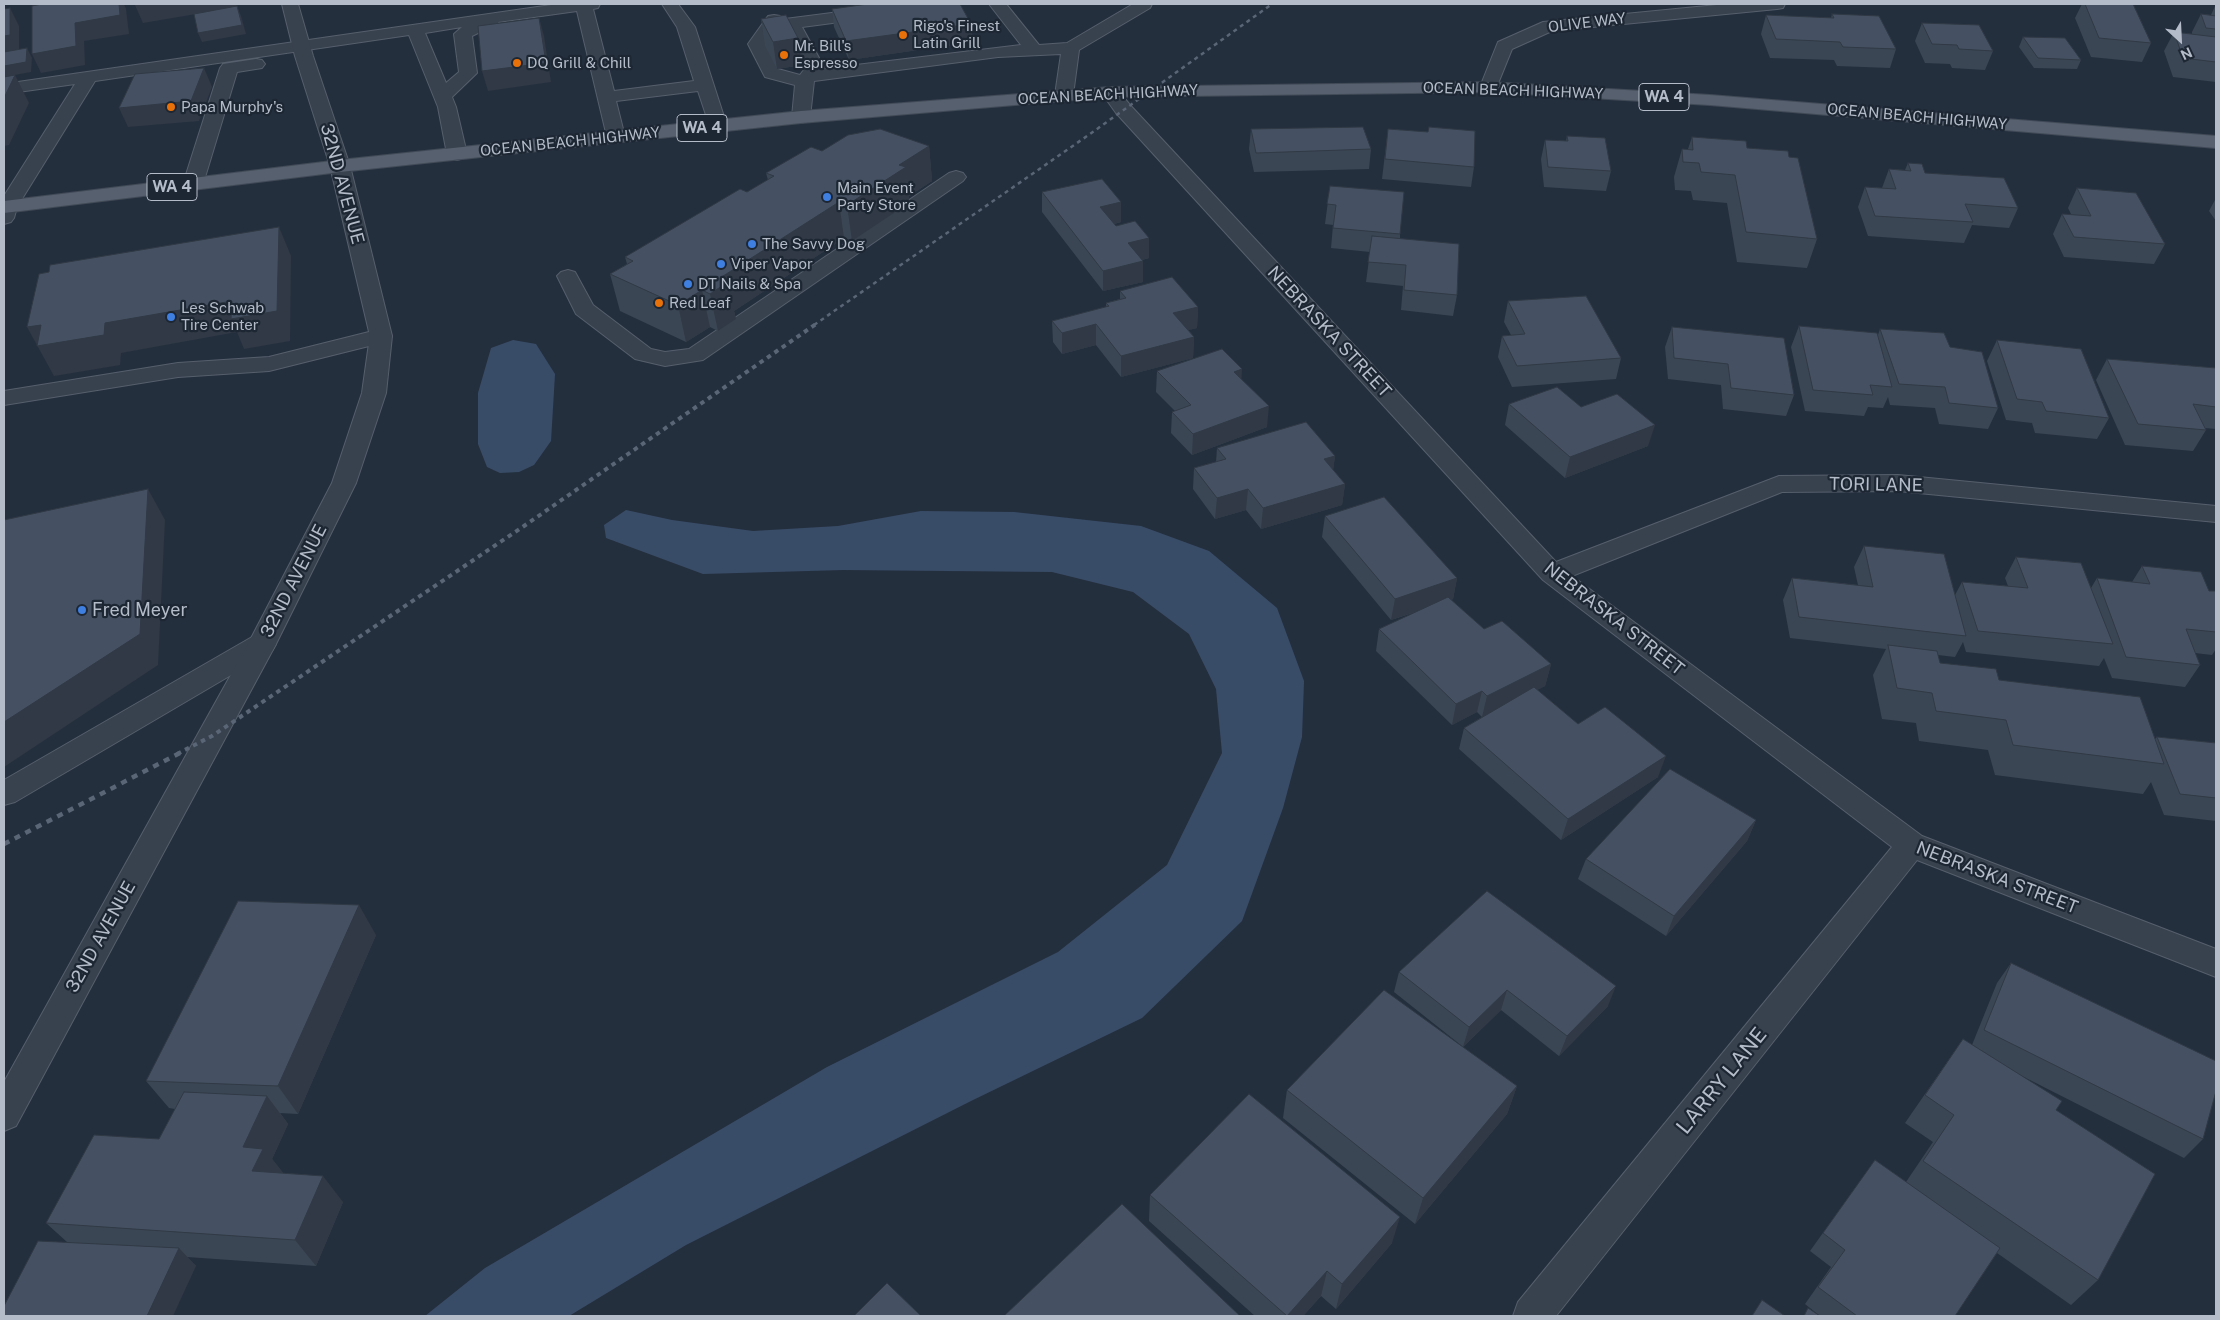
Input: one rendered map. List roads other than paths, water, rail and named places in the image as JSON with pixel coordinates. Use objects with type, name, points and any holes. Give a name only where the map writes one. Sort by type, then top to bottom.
[{"type":"main road","name":"OCEAN BEACH HIGHWAY","points":[[5,211],[193,184],[340,166],[801,117],[1110,92],[1489,87],[1710,100],[2216,142]]},
{"type":"street","name":"32ND AVENUE","points":[[4,1115],[262,644],[344,483],[374,393],[381,336],[340,166],[301,46],[290,4]]},
{"type":"street","points":[[193,184],[229,68],[301,46],[532,4]]},
{"type":"street","points":[[670,4],[679,13],[686,27],[718,126]]},
{"type":"street","points":[[939,4],[778,16],[757,44],[771,72],[806,80],[998,52],[1071,48],[1141,6]]},
{"type":"street","points":[[996,4],[1034,50]]},
{"type":"street","points":[[1115,4],[1141,6]]},
{"type":"street","name":"OLIVE WAY","points":[[1489,87],[1504,46],[1549,26],[1777,4]]},
{"type":"street","points":[[4,89],[415,29],[587,7]]},
{"type":"street","points":[[587,7],[616,137]]},
{"type":"street","points":[[445,101],[468,73],[463,34],[476,27],[587,7]]},
{"type":"street","points":[[778,16],[815,67],[806,80],[801,117]]},
{"type":"street","points":[[415,29],[445,101],[457,154]]},
{"type":"street","points":[[1064,96],[1071,48]]},
{"type":"street","points":[[5,211],[89,77]]},
{"type":"street","points":[[606,97],[705,85]]},
{"type":"street","name":"NEBRASKA STREET","points":[[1110,92],[1123,109],[1552,574],[1911,845],[2216,963]]},
{"type":"street","points":[[568,276],[584,309],[643,354],[665,359],[694,355],[708,348],[956,177]]},
{"type":"street","points":[[4,398],[178,370],[269,364],[381,336]]},
{"type":"street","name":"TORI LANE","points":[[1552,574],[1779,484],[1898,483],[2216,514]]},
{"type":"street","points":[[4,794],[262,644]]},
{"type":"street","name":"LARRY LANE","points":[[1532,1316],[1911,845]]},
{"type":"water","points":[[513,340],[536,344],[555,374],[551,441],[534,465],[519,472],[500,473],[487,467],[478,444],[478,393],[491,348]]},
{"type":"water","points":[[626,510],[672,520],[753,531],[838,526],[921,511],[1014,512],[1141,526],[1209,551],[1277,608],[1304,681],[1302,737],[1283,808],[1242,921],[1142,1018],[971,1101],[686,1245],[569,1316],[425,1316],[485,1268],[827,1067],[1058,952],[1167,865],[1222,753],[1216,689],[1189,634],[1133,592],[1052,572],[843,570],[703,574],[606,538],[604,525]]},
{"type":"railway","points":[[814,325],[1090,134],[1272,4]]},
{"type":"railway","points":[[177,754],[212,736],[524,526],[816,324]]},
{"type":"railway","points":[[4,844],[180,753]]},
{"type":"place","name":"Rigo's Finest Latin Grill","points":[[903,35]]},
{"type":"place","name":"Mr. Bill's Espresso","points":[[784,55]]},
{"type":"place","name":"DQ Grill & Chill","points":[[517,63]]},
{"type":"place","name":"Papa Murphy's","points":[[171,107]]},
{"type":"place","name":"Main Event Party Store","points":[[827,197]]},
{"type":"place","name":"The Savvy Dog","points":[[752,244]]},
{"type":"place","name":"Viper Vapor","points":[[721,264]]},
{"type":"place","name":"DT Nails & Spa","points":[[688,284]]},
{"type":"place","name":"Red Leaf","points":[[659,303]]},
{"type":"place","name":"Les Schwab Tire Center","points":[[171,317]]},
{"type":"place","name":"Fred Meyer","points":[[82,610]]}]
